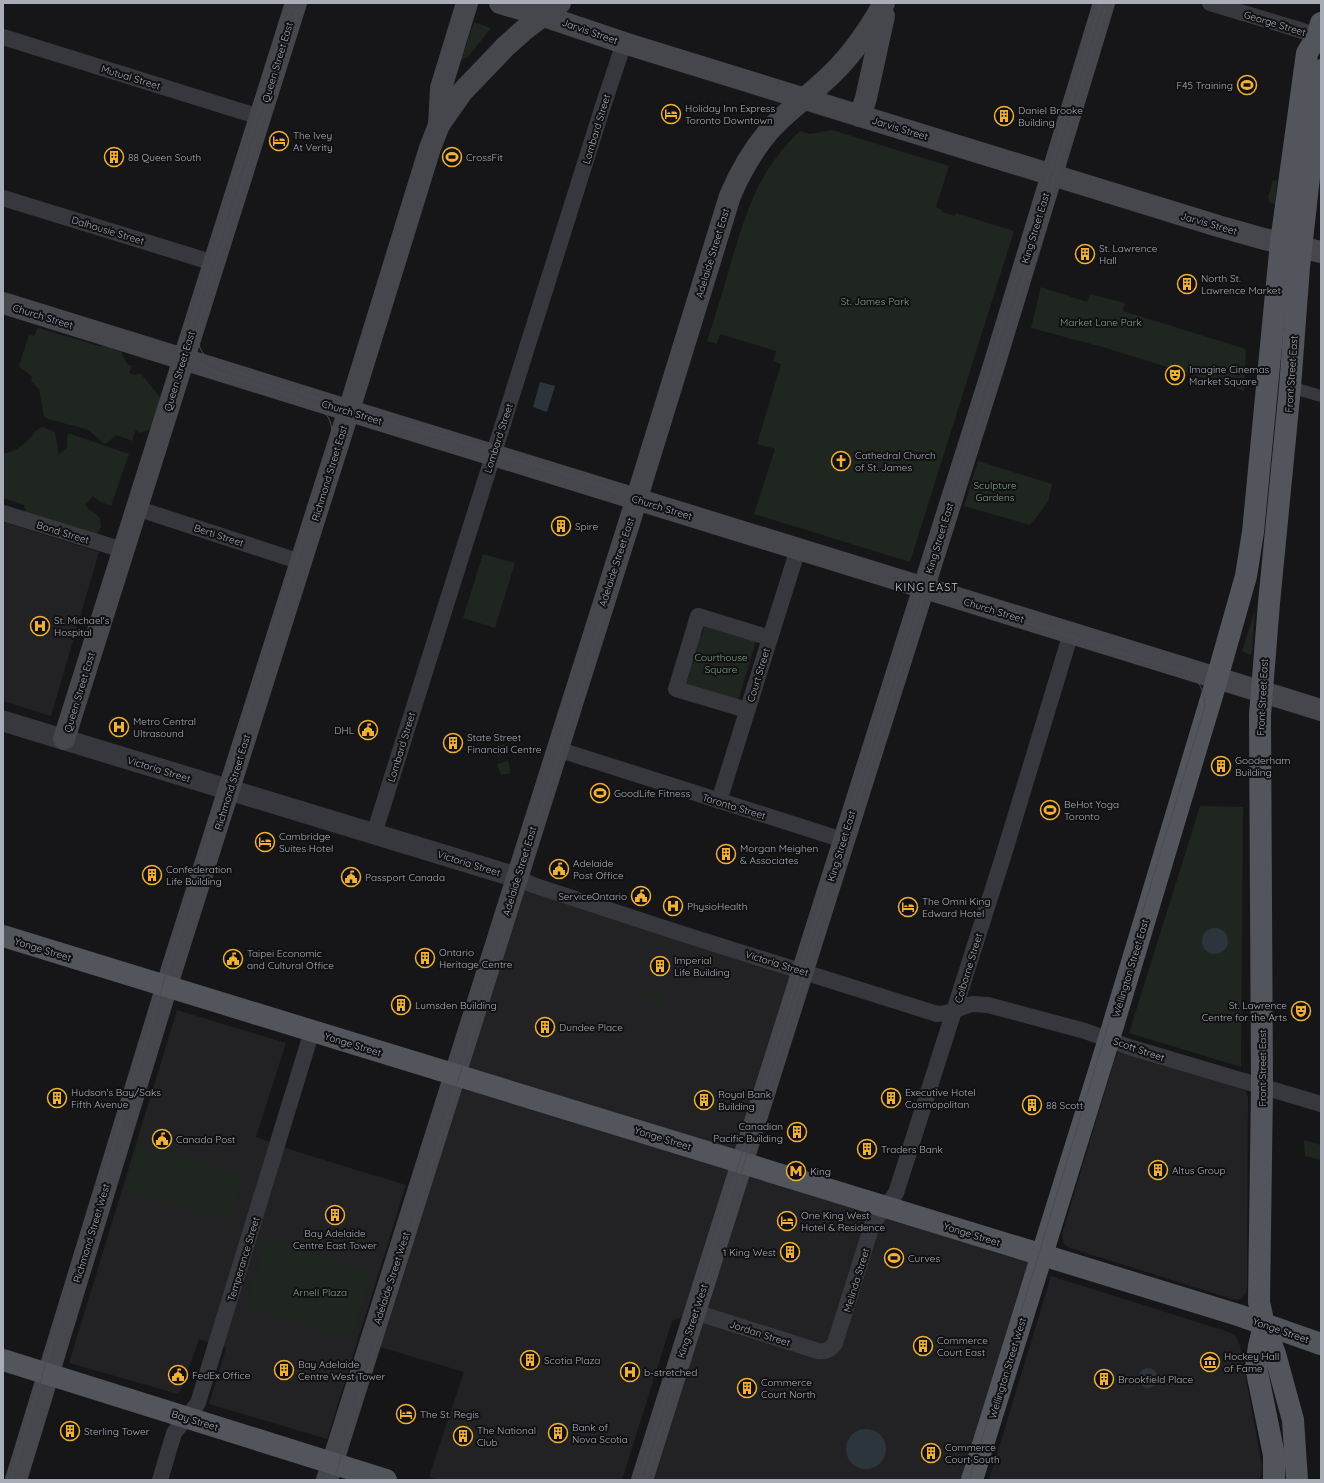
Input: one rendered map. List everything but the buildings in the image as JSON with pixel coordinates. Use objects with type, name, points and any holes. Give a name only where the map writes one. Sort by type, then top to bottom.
[{"type":"main road","name":"Queen Street East","points":[[64,739],[296,3]]},
{"type":"main road","points":[[440,125],[441,88],[467,3]]},
{"type":"main road","name":"Jarvis Street","points":[[500,3],[552,9],[624,43],[1052,176],[1218,226],[1301,247]]},
{"type":"main road","name":"Adelaide Street East","points":[[454,1075],[730,196],[745,163],[756,146],[786,112],[804,99],[852,54],[864,38],[884,3]]},
{"type":"main road","points":[[860,116],[866,98],[888,3]]},
{"type":"main road","name":"King Street East","points":[[742,1163],[924,588],[1104,3]]},
{"type":"main road","name":"Richmond Street East","points":[[167,987],[349,411],[430,148],[440,125],[462,92],[480,72],[520,34],[552,9]]},
{"type":"main road","name":"Front Street East","points":[[1217,679],[1246,576],[1301,247],[1307,53],[1320,37]]},
{"type":"main road","name":"Front Street East","points":[[1297,1480],[1293,1420],[1275,1354],[1264,1325],[1259,1302],[1262,1087],[1260,715],[1290,387],[1301,247],[1321,70]]},
{"type":"main road","name":"Church Street","points":[[3,303],[1321,710]]},
{"type":"main road","name":"Wellington Street East","points":[[1042,1256],[1217,679]]},
{"type":"main road","name":"Yonge Street","points":[[3,936],[1238,1315],[1321,1344]]},
{"type":"main road","name":"Richmond Street West","points":[[16,1480],[167,987]]},
{"type":"main road","name":"Adelaide Street West","points":[[329,1471],[454,1075]]},
{"type":"main road","name":"King Street West","points":[[642,1480],[742,1163]]},
{"type":"main road","name":"Wellington Street West","points":[[972,1480],[1042,1256]]},
{"type":"main road","points":[[1264,1325],[1256,1366],[1271,1432],[1274,1455],[1274,1480]]},
{"type":"main road","name":"Bay Street","points":[[3,1360],[186,1417],[329,1471],[386,1480]]},
{"type":"main road","points":[[1271,1432],[1293,1429]]},
{"type":"street","name":"George Street","points":[[1210,3],[1320,37]]},
{"type":"street","name":"Mutual Street","points":[[3,37],[260,117]]},
{"type":"street","name":"Lombard Street","points":[[374,834],[624,43]]},
{"type":"street","name":"Dalhousie Street","points":[[3,198],[214,263]]},
{"type":"street","points":[[1290,387],[1321,396]]},
{"type":"street","name":"Berti Street","points":[[136,508],[301,562]]},
{"type":"street","name":"Bond Street","points":[[3,513],[123,550]]},
{"type":"street","name":"Court Street","points":[[719,801],[798,549]]},
{"type":"street","points":[[747,710],[676,689],[698,616],[770,638]]},
{"type":"street","name":"Colborne Street","points":[[886,1208],[896,1193],[956,1009],[1008,844],[1071,633]]},
{"type":"street","name":"Victoria Street","points":[[3,721],[516,877],[533,885],[691,937],[936,1014],[946,1013],[956,1009]]},
{"type":"street","name":"Toronto Street","points":[[557,749],[843,840]]},
{"type":"street","name":"Scott Street","points":[[956,1009],[972,1004],[988,1005],[1085,1031],[1136,1049],[1321,1104]]},
{"type":"street","name":"Temperance Street","points":[[160,1480],[174,1432],[198,1402],[312,1031]]},
{"type":"street","name":"Melinda Street","points":[[826,1351],[832,1347],[837,1339],[873,1222],[886,1208]]},
{"type":"street","name":"Jordan Street","points":[[695,1312],[818,1351],[826,1351]]},
{"type":"shaded area","points":[[540,382],[555,386],[547,412],[533,407]]},
{"type":"shaded area","name":"St. Michael's Hospital","points":[[3,522],[99,552],[51,716],[3,701]]},
{"type":"shaded area","points":[[516,877],[802,971],[742,1162],[1042,1256],[972,1480],[642,1480],[694,1312],[672,1321],[622,1480],[440,1480],[429,1477],[464,1372],[370,1344]]},
{"type":"shaded area","points":[[1215,928],[1224,932],[1228,941],[1224,950],[1215,954],[1206,950],[1202,941],[1206,932]]},
{"type":"shaded area","points":[[177,1010],[286,1043],[256,1137],[301,1153],[406,1185],[327,1439],[209,1404],[226,1348],[199,1339],[183,1386],[178,1394],[69,1363]]},
{"type":"shaded area","name":"Altus Group","points":[[1122,1052],[1246,1091],[1248,1098],[1247,1287],[1246,1293],[1241,1299],[1235,1300],[1070,1248],[1064,1244],[1062,1234],[1115,1058],[1118,1053]]},
{"type":"shaded area","name":"Brookfield Place","points":[[1051,1276],[1235,1335],[1240,1346],[1262,1466],[1260,1480],[989,1480]]},
{"type":"shaded area","points":[[1148,1368],[1155,1371],[1158,1378],[1155,1385],[1148,1388],[1141,1385],[1138,1378],[1141,1371]]},
{"type":"shaded area","points":[[866,1429],[877,1432],[883,1438],[886,1449],[883,1460],[877,1466],[866,1469],[855,1466],[849,1460],[846,1449],[849,1438],[855,1432]]},
{"type":"green space","points":[[474,22],[491,28],[468,57],[461,60]]},
{"type":"green space","name":"St. James Park","points":[[832,130],[949,166],[936,207],[942,210],[942,212],[955,216],[956,213],[1014,231],[910,562],[754,514],[775,449],[757,444],[781,364],[773,361],[776,351],[720,334],[717,344],[707,341],[744,223],[757,190],[765,175],[774,160],[800,131],[810,134]]},
{"type":"green space","points":[[1273,180],[1277,181],[1275,204],[1270,203],[1268,197]]},
{"type":"green space","name":"Market Lane Park","points":[[1041,287],[1087,302],[1090,294],[1125,303],[1123,311],[1246,349],[1244,391],[1106,348],[1031,328]]},
{"type":"green space","points":[[38,328],[99,346],[106,346],[121,352],[127,364],[132,366],[129,373],[134,375],[140,373],[161,398],[161,414],[149,430],[139,433],[136,429],[132,441],[117,435],[105,444],[86,429],[44,417],[39,389],[31,381],[32,377],[19,366],[29,335],[34,336]]},
{"type":"green space","points":[[42,427],[55,432],[59,455],[67,447],[68,433],[129,454],[111,506],[99,501],[93,496],[85,504],[89,510],[100,518],[101,527],[97,534],[33,517],[25,511],[24,505],[3,498],[3,454],[13,451],[26,443],[36,431]]},
{"type":"green space","name":"Sculpture Gardens","points":[[978,461],[1052,484],[1048,502],[1030,525],[964,506]]},
{"type":"green space","points":[[483,554],[515,563],[495,628],[463,618]]},
{"type":"green space","points":[[1255,611],[1252,653],[1249,655],[1242,651]]},
{"type":"green space","name":"Courthouse Square","points":[[703,625],[756,641],[738,701],[684,687],[691,664],[693,664],[694,661],[692,660],[700,635],[702,636],[704,629],[702,628]]},
{"type":"green space","points":[[505,744],[508,746],[510,753],[497,756],[496,746]]},
{"type":"green space","points":[[508,761],[511,773],[501,775],[497,764]]},
{"type":"green space","points":[[1200,806],[1243,807],[1241,1067],[1129,1033]]},
{"type":"green space","points":[[639,990],[663,998],[661,1005],[636,997]]},
{"type":"green space","points":[[1304,1140],[1321,1145],[1321,1160],[1305,1156]]},
{"type":"green space","points":[[139,1142],[244,1174],[229,1221],[124,1190]]},
{"type":"green space","name":"Arnell Plaza","points":[[266,1239],[372,1271],[351,1339],[246,1306]]},
{"type":"tram line","points":[[10,1480],[328,455],[332,436],[328,417],[316,407],[290,396],[209,369],[199,363],[192,356],[188,344],[190,328],[292,3]]},
{"type":"tram line","points":[[299,3],[202,311],[198,334],[198,342],[201,349],[205,355],[212,360],[233,371],[604,486],[623,497],[631,511],[632,519],[625,549],[514,895],[507,923],[334,1480]]},
{"type":"tram line","points":[[639,1480],[952,488],[1101,3]]},
{"type":"tram line","points":[[852,822],[998,363],[1107,3]]},
{"type":"tram line","points":[[929,574],[931,580],[938,589],[947,596],[963,603],[1186,673],[1199,683],[1205,706],[969,1480]]},
{"type":"tram line","points":[[737,1186],[822,917]]},
{"type":"tram line","points":[[645,1480],[713,1263]]},
{"type":"place","name":"F45 Training","points":[[1247,85]]},
{"type":"place","name":"Holiday Inn Express Toronto Downtown","points":[[671,114]]},
{"type":"place","name":"Daniel Brooke Building","points":[[1004,116]]},
{"type":"place","name":"The Ivey At Verity","points":[[279,141]]},
{"type":"place","name":"88 Queen South","points":[[114,157]]},
{"type":"place","name":"CrossFit","points":[[452,157]]},
{"type":"place","name":"St. Lawrence Hall","points":[[1085,254]]},
{"type":"place","name":"North St. Lawrence Market","points":[[1187,284]]},
{"type":"place","name":"Imagine Cinemas Market Square","points":[[1175,375]]},
{"type":"place","name":"Cathedral Church of St. James","points":[[841,461]]},
{"type":"place","name":"Spire","points":[[561,526]]},
{"type":"place","name":"St. Michael's Hospital","points":[[40,626]]},
{"type":"place","name":"Metro Central Ultrasound","points":[[119,727]]},
{"type":"place","name":"DHL","points":[[368,730]]},
{"type":"place","name":"State Street Financial Centre","points":[[453,743]]},
{"type":"place","name":"Gooderham Building","points":[[1221,766]]},
{"type":"place","name":"GoodLife Fitness","points":[[600,793]]},
{"type":"place","name":"BeHot Yoga Toronto","points":[[1050,810]]},
{"type":"place","name":"Cambridge Suites Hotel","points":[[265,842]]},
{"type":"place","name":"Morgan Meighen & Associates","points":[[726,854]]},
{"type":"place","name":"Adelaide Post Office","points":[[559,869]]},
{"type":"place","name":"Confederation Life Building","points":[[152,875]]},
{"type":"place","name":"Passport Canada","points":[[351,877]]},
{"type":"place","name":"ServiceOntario","points":[[641,896]]},
{"type":"place","name":"PhysioHealth","points":[[673,906]]},
{"type":"place","name":"The Omni King Edward Hotel","points":[[908,907]]},
{"type":"place","name":"Ontario Heritage Centre","points":[[425,958]]},
{"type":"place","name":"Taipei Economic and Cultural Office","points":[[233,959]]},
{"type":"place","name":"Imperial Life Building","points":[[660,966]]},
{"type":"place","name":"Lumsden Building","points":[[401,1005]]},
{"type":"place","name":"St. Lawrence Centre for the Arts","points":[[1301,1011]]},
{"type":"place","name":"Dundee Place","points":[[545,1027]]},
{"type":"place","name":"Hudson's Bay/Saks Fifth Avenue","points":[[57,1098]]},
{"type":"place","name":"Executive Hotel Cosmopolitan","points":[[891,1098]]},
{"type":"place","name":"Royal Bank Building","points":[[704,1100]]},
{"type":"place","name":"88 Scott","points":[[1032,1105]]},
{"type":"place","name":"Canadian Pacific Building","points":[[797,1132]]},
{"type":"place","name":"Canada Post","points":[[162,1139]]},
{"type":"place","name":"Traders Bank","points":[[867,1149]]},
{"type":"place","name":"Altus Group","points":[[1158,1170]]},
{"type":"place","name":"King","points":[[796,1171]]},
{"type":"place","name":"Bay Adelaide Centre East Tower","points":[[335,1215]]},
{"type":"place","name":"One King West Hotel & Residence","points":[[787,1221]]},
{"type":"place","name":"1 King West","points":[[790,1252]]},
{"type":"place","name":"Curves","points":[[894,1258]]},
{"type":"place","name":"Commerce Court East","points":[[923,1346]]},
{"type":"place","name":"Scotia Plaza","points":[[530,1360]]},
{"type":"place","name":"Hockey Hall of Fame","points":[[1210,1362]]},
{"type":"place","name":"Bay Adelaide Centre West Tower","points":[[284,1370]]},
{"type":"place","name":"b-stretched","points":[[630,1372]]},
{"type":"place","name":"FedEx Office","points":[[178,1375]]},
{"type":"place","name":"Brookfield Place","points":[[1104,1379]]},
{"type":"place","name":"Commerce Court North","points":[[747,1388]]},
{"type":"place","name":"The St. Regis","points":[[406,1414]]},
{"type":"place","name":"Sterling Tower","points":[[70,1431]]},
{"type":"place","name":"Bank of Nova Scotia","points":[[558,1433]]},
{"type":"place","name":"The National Club","points":[[463,1436]]},
{"type":"place","name":"Commerce Court South","points":[[931,1453]]},
{"type":"district","name":"KING EAST","points":[[927,587]]}]
